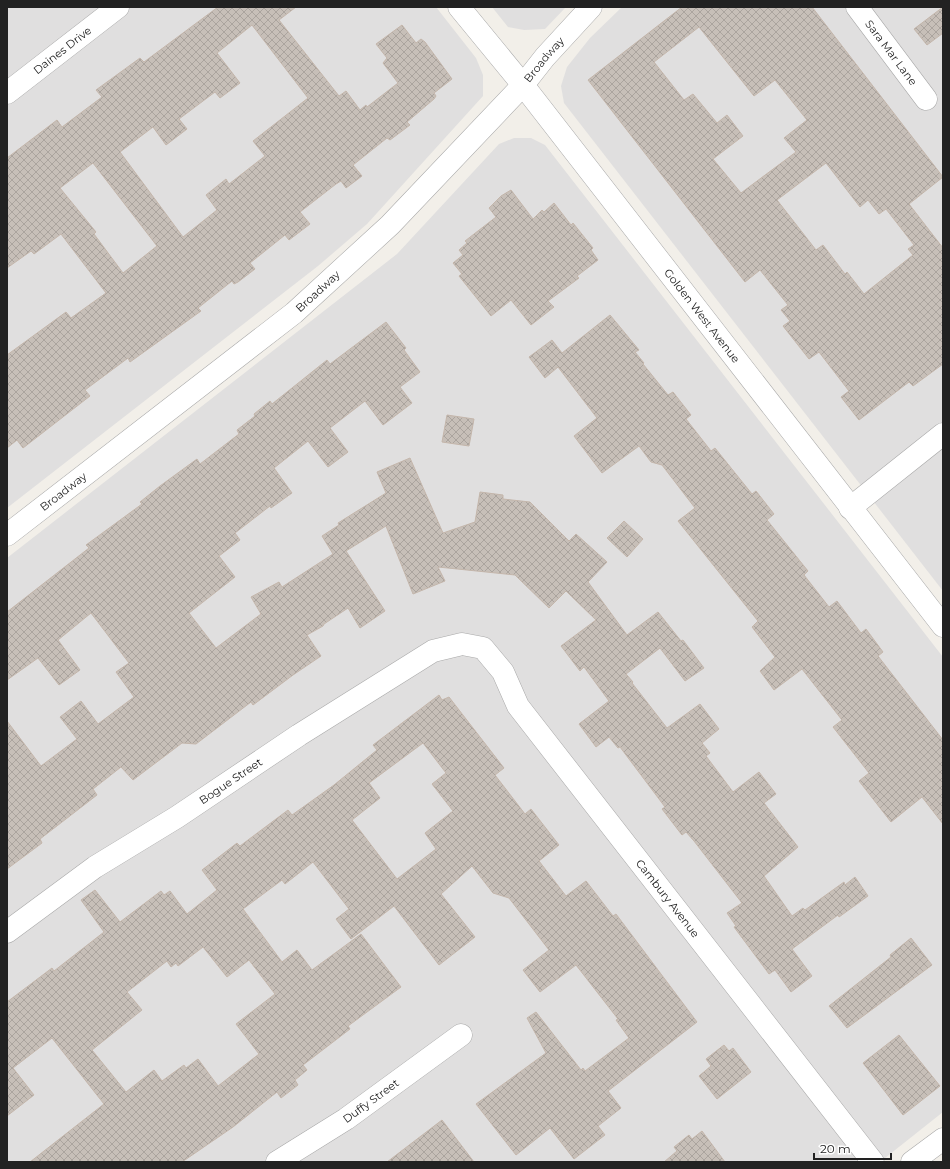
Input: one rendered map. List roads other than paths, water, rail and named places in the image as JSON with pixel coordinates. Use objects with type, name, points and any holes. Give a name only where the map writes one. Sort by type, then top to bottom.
[{"type":"street","name":"Daines Drive","points":[[7,93],[118,7]]},
{"type":"street","name":"Golden West Avenue","points":[[459,7],[523,85],[943,626]]},
{"type":"street","name":"Broadway","points":[[7,535],[294,313],[390,225],[523,85],[545,57],[591,7]]},
{"type":"street","name":"Sara Mar Lane","points":[[857,7],[926,99]]},
{"type":"street","points":[[850,508],[943,434]]},
{"type":"street","name":"Bogue Street","points":[[7,932],[95,867],[177,817],[299,735],[433,651],[462,644]]},
{"type":"street","name":"Cambury Avenue","points":[[462,644],[483,648],[502,672],[518,706],[873,1162]]},
{"type":"street","name":"Duffy Street","points":[[276,1162],[346,1120],[461,1035]]},
{"type":"street","points":[[912,1162],[943,1138]]}]
